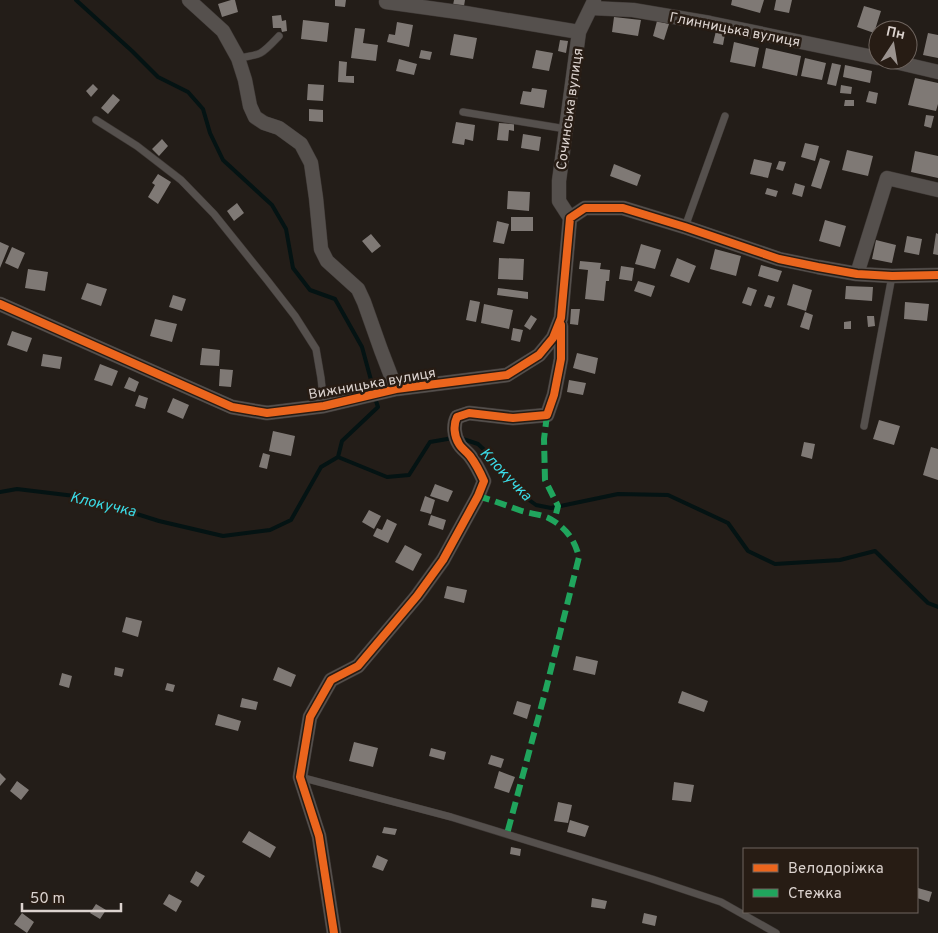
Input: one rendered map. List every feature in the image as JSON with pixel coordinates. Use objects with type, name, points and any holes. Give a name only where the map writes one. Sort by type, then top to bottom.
[{"type":"street","points":[[189,0],[223,31],[238,58],[250,106],[255,118],[279,128],[300,144],[310,163],[316,198],[321,249],[327,261],[358,290],[364,302],[381,350],[391,390]]},
{"type":"street","points":[[386,2],[579,32]]},
{"type":"street","name":"Сочинська вулиця","points":[[570,218],[559,201],[559,181],[579,32],[592,4]]},
{"type":"street","name":"Глинницька вулиця","points":[[592,4],[700,21],[868,56]]},
{"type":"street","points":[[918,67],[938,72]]},
{"type":"street","points":[[857,274],[887,178],[938,190]]},
{"type":"street","points":[[570,218],[585,208],[623,208],[779,258],[818,267],[857,274],[892,276],[938,275]]},
{"type":"street","name":"Вижницька вулиця","points":[[0,304],[232,407],[267,413],[324,406],[391,390],[507,375],[539,355],[553,338],[560,318],[570,218]]},
{"type":"street","points":[[334,933],[319,836],[300,777],[310,717],[331,680],[358,666],[417,596],[443,560],[478,496],[484,481],[469,455],[458,444],[454,423],[458,417],[468,413],[513,418],[547,415],[554,395],[561,359],[560,318]]},
{"type":"lane","points":[[238,58],[256,56],[265,51],[279,36]]},
{"type":"lane","points":[[463,112],[566,129]]},
{"type":"lane","points":[[685,227],[726,116]]},
{"type":"lane","points":[[96,120],[137,146],[181,180],[214,214],[267,280],[295,316],[316,349],[324,406]]},
{"type":"lane","points":[[864,426],[892,276]]},
{"type":"lane","points":[[300,777],[451,817],[652,879],[721,902],[776,933]]},
{"type":"building","points":[[235,0],[238,12],[222,17],[218,4]]},
{"type":"building","points":[[335,0],[346,0],[345,7],[335,6]]},
{"type":"building","points":[[454,0],[465,0],[464,6],[453,5]]},
{"type":"building","points":[[732,0],[764,0],[760,13],[731,5]]},
{"type":"building","points":[[776,0],[792,0],[789,13],[774,10]]},
{"type":"building","points":[[864,6],[881,11],[878,20],[868,20],[868,31],[857,27]]},
{"type":"building","points":[[281,15],[282,21],[286,20],[287,31],[282,32],[281,28],[273,28],[272,16]]},
{"type":"building","points":[[614,17],[641,20],[638,36],[612,32]]},
{"type":"building","points":[[303,20],[329,23],[327,42],[301,39]]},
{"type":"building","points":[[657,21],[669,24],[664,40],[653,36]]},
{"type":"building","points":[[397,22],[413,25],[409,47],[387,42],[389,34],[395,35]]},
{"type":"building","points":[[355,28],[365,29],[363,43],[378,45],[376,61],[351,58]]},
{"type":"building","points":[[716,31],[725,34],[723,45],[713,43]]},
{"type":"building","points":[[928,33],[938,35],[938,58],[923,55]]},
{"type":"building","points":[[454,34],[477,38],[473,59],[450,55]]},
{"type":"building","points":[[560,40],[568,41],[566,53],[558,51]]},
{"type":"building","points":[[734,42],[759,48],[755,67],[730,62]]},
{"type":"building","points":[[766,48],[801,56],[797,76],[762,68]]},
{"type":"building","points":[[421,50],[432,52],[430,60],[419,58]]},
{"type":"building","points":[[536,50],[553,53],[549,71],[532,68]]},
{"type":"building","points":[[805,58],[826,63],[822,80],[801,76]]},
{"type":"building","points":[[399,59],[417,64],[414,75],[396,71]]},
{"type":"building","points":[[339,61],[347,62],[346,76],[354,76],[354,83],[338,82]]},
{"type":"building","points":[[832,63],[841,65],[836,86],[827,84]]},
{"type":"building","points":[[845,65],[872,71],[870,83],[843,77]]},
{"type":"building","points":[[915,78],[938,83],[936,111],[908,105]]},
{"type":"building","points":[[93,84],[98,89],[91,97],[86,91]]},
{"type":"building","points":[[308,84],[324,85],[323,101],[307,100]]},
{"type":"building","points":[[841,85],[852,87],[851,94],[840,93]]},
{"type":"building","points":[[532,88],[547,90],[544,108],[520,104],[523,91],[531,92]]},
{"type":"building","points":[[869,91],[878,93],[876,104],[866,102]]},
{"type":"building","points":[[113,94],[120,100],[108,114],[101,108]]},
{"type":"building","points":[[845,100],[854,100],[854,106],[844,106]]},
{"type":"building","points":[[309,109],[323,110],[323,122],[309,121]]},
{"type":"building","points":[[926,115],[934,116],[931,128],[924,126]]},
{"type":"building","points":[[456,122],[475,125],[473,141],[465,139],[464,145],[452,143]]},
{"type":"building","points":[[499,123],[514,124],[514,131],[509,130],[508,141],[497,140]]},
{"type":"building","points":[[523,134],[541,137],[539,151],[521,148]]},
{"type":"building","points":[[162,139],[168,146],[159,156],[152,149]]},
{"type":"building","points":[[805,143],[819,146],[815,161],[801,157]]},
{"type":"building","points":[[847,150],[873,156],[868,176],[842,170]]},
{"type":"building","points":[[915,151],[938,156],[938,178],[911,172]]},
{"type":"building","points":[[820,158],[830,161],[821,189],[811,186]]},
{"type":"building","points":[[754,159],[772,163],[768,178],[750,174]]},
{"type":"building","points":[[779,161],[786,162],[783,171],[776,169]]},
{"type":"building","points":[[614,164],[641,175],[637,186],[610,176]]},
{"type":"building","points":[[158,174],[171,182],[158,204],[148,197],[155,185],[152,183]]},
{"type":"building","points":[[795,183],[805,186],[802,197],[792,194]]},
{"type":"building","points":[[767,188],[778,191],[776,197],[765,194]]},
{"type":"building","points":[[508,191],[530,192],[529,211],[507,209]]},
{"type":"building","points":[[237,203],[244,213],[234,221],[227,211]]},
{"type":"building","points":[[511,217],[533,217],[533,231],[511,231]]},
{"type":"building","points":[[825,220],[846,226],[840,247],[819,241]]},
{"type":"building","points":[[497,221],[509,224],[504,244],[493,242]]},
{"type":"building","points":[[936,233],[938,234],[938,255],[933,254]]},
{"type":"building","points":[[371,234],[381,246],[372,253],[362,241]]},
{"type":"building","points":[[907,236],[922,239],[919,255],[904,252]]},
{"type":"building","points":[[876,240],[896,245],[892,263],[872,259]]},
{"type":"building","points":[[0,242],[9,246],[0,268]]},
{"type":"building","points":[[641,244],[661,250],[655,269],[635,264]]},
{"type":"building","points":[[12,247],[25,253],[18,269],[5,263]]},
{"type":"building","points":[[715,249],[741,256],[736,276],[710,269]]},
{"type":"building","points":[[499,258],[524,259],[523,280],[498,279]]},
{"type":"building","points":[[677,258],[696,266],[689,283],[670,276]]},
{"type":"building","points":[[580,261],[601,263],[600,269],[610,270],[609,281],[606,281],[604,301],[585,299],[588,270],[579,269]]},
{"type":"building","points":[[761,265],[782,271],[778,282],[758,276]]},
{"type":"building","points":[[621,266],[634,268],[632,281],[619,279]]},
{"type":"building","points":[[28,269],[48,272],[45,291],[25,288]]},
{"type":"building","points":[[638,281],[655,286],[651,297],[634,291]]},
{"type":"building","points":[[87,283],[107,289],[101,306],[81,299]]},
{"type":"building","points":[[793,284],[812,290],[806,311],[787,305]]},
{"type":"building","points":[[846,286],[873,287],[872,301],[845,299]]},
{"type":"building","points":[[748,287],[757,290],[751,306],[742,303]]},
{"type":"building","points":[[498,288],[528,292],[528,299],[497,295]]},
{"type":"building","points":[[173,295],[186,299],[182,311],[169,307]]},
{"type":"building","points":[[768,295],[775,297],[771,308],[764,306]]},
{"type":"building","points":[[470,300],[480,302],[476,322],[466,320]]},
{"type":"building","points":[[905,302],[929,304],[927,321],[904,319]]},
{"type":"building","points":[[484,304],[513,310],[509,329],[481,323]]},
{"type":"building","points":[[571,309],[580,309],[578,325],[570,324]]},
{"type":"building","points":[[805,312],[813,315],[809,330],[800,327]]},
{"type":"building","points":[[531,315],[537,319],[530,330],[524,326]]},
{"type":"building","points":[[867,316],[874,316],[875,326],[868,327]]},
{"type":"building","points":[[155,319],[177,324],[172,342],[150,336]]},
{"type":"building","points":[[851,321],[851,329],[844,329],[844,322]]},
{"type":"building","points":[[513,328],[523,330],[520,342],[511,340]]},
{"type":"building","points":[[12,331],[32,338],[27,352],[7,345]]},
{"type":"building","points":[[202,348],[220,350],[219,366],[200,365]]},
{"type":"building","points":[[577,353],[598,358],[595,374],[573,368]]},
{"type":"building","points":[[43,354],[62,357],[60,369],[41,366]]},
{"type":"building","points":[[100,364],[118,371],[112,386],[94,380]]},
{"type":"building","points":[[220,369],[233,370],[231,387],[219,386]]},
{"type":"building","points":[[129,377],[139,382],[135,392],[124,388]]},
{"type":"building","points":[[569,380],[586,383],[583,395],[567,392]]},
{"type":"building","points":[[139,395],[148,398],[145,409],[135,406]]},
{"type":"building","points":[[173,398],[189,405],[183,419],[167,412]]},
{"type":"building","points":[[879,420],[900,426],[894,445],[873,439]]},
{"type":"building","points":[[273,431],[295,436],[291,456],[269,451]]},
{"type":"building","points":[[804,442],[815,444],[812,459],[801,456]]},
{"type":"building","points":[[931,447],[938,449],[938,480],[923,475]]},
{"type":"building","points":[[263,453],[270,455],[267,469],[259,467]]},
{"type":"building","points":[[435,484],[453,491],[448,502],[430,496]]},
{"type":"building","points":[[425,496],[435,500],[431,514],[420,511]]},
{"type":"building","points":[[369,510],[381,516],[374,529],[362,522]]},
{"type":"building","points":[[431,515],[446,520],[443,530],[428,525]]},
{"type":"building","points":[[387,519],[397,524],[388,543],[373,536],[377,528],[382,530]]},
{"type":"building","points":[[405,545],[422,554],[413,571],[395,562]]},
{"type":"building","points":[[447,586],[467,590],[464,603],[444,598]]},
{"type":"building","points":[[126,617],[142,621],[138,637],[122,632]]},
{"type":"building","points":[[576,656],[598,661],[595,675],[573,670]]},
{"type":"building","points":[[115,667],[124,669],[122,677],[114,675]]},
{"type":"building","points":[[278,667],[296,675],[291,687],[273,680]]},
{"type":"building","points":[[62,673],[72,676],[69,688],[59,685]]},
{"type":"building","points":[[167,683],[175,685],[173,692],[165,690]]},
{"type":"building","points":[[682,691],[708,701],[704,712],[678,703]]},
{"type":"building","points":[[242,698],[258,702],[256,710],[240,707]]},
{"type":"building","points":[[517,701],[531,705],[527,719],[513,714]]},
{"type":"building","points":[[218,714],[241,721],[238,731],[215,725]]},
{"type":"building","points":[[354,742],[378,748],[373,767],[349,761]]},
{"type":"building","points":[[431,748],[446,752],[444,760],[429,756]]},
{"type":"building","points":[[491,755],[504,759],[501,768],[488,764]]},
{"type":"building","points":[[499,771],[515,777],[509,793],[494,788]]},
{"type":"building","points":[[0,773],[6,779],[0,786]]},
{"type":"building","points":[[17,781],[29,790],[21,800],[10,791]]},
{"type":"building","points":[[674,782],[694,785],[691,802],[672,800]]},
{"type":"building","points":[[558,802],[572,805],[568,823],[554,821]]},
{"type":"building","points":[[570,820],[589,826],[585,837],[567,832]]},
{"type":"building","points":[[384,827],[397,829],[395,835],[382,833]]},
{"type":"building","points":[[249,831],[276,847],[270,858],[242,842]]},
{"type":"building","points":[[511,847],[521,849],[520,856],[510,854]]},
{"type":"building","points":[[377,855],[388,860],[383,871],[372,867]]},
{"type":"building","points":[[196,871],[205,876],[198,887],[190,882]]},
{"type":"building","points":[[918,888],[932,892],[929,902],[918,898]]},
{"type":"building","points":[[169,894],[182,901],[176,912],[163,904]]},
{"type":"building","points":[[592,898],[607,901],[605,909],[591,907]]},
{"type":"building","points":[[96,904],[106,910],[100,919],[90,913]]},
{"type":"building","points":[[22,913],[34,922],[27,933],[14,924]]},
{"type":"building","points":[[644,913],[657,916],[655,926],[642,923]]},
{"type":"waterway","points":[[76,0],[158,77],[188,92],[203,109],[210,133],[223,160],[272,205],[286,229],[293,268],[310,290],[335,299],[362,347],[374,391]]},
{"type":"waterway","points":[[338,457],[342,441],[378,407],[375,398]]},
{"type":"waterway","name":"Клокучка","points":[[0,492],[17,489],[83,497],[159,521],[223,536],[270,530],[291,520],[321,467],[338,457],[387,477],[409,475],[430,442],[453,438]]},
{"type":"waterway","name":"Клокучка","points":[[460,438],[478,444],[496,461],[525,497],[536,505],[551,508],[618,494],[668,495],[728,523],[748,551],[775,564],[840,560],[875,551],[928,603],[938,607]]},
{"type":"marked path","points":[[547,415],[544,439],[545,480],[558,506],[556,514],[551,520]]},
{"type":"marked path","points":[[478,496],[552,520],[570,536],[579,557],[507,834]]},
{"type":"cycle path","points":[[0,304],[232,407],[267,413],[324,406],[396,389],[507,375],[539,355],[553,338],[561,318],[570,218],[585,208],[623,208],[779,259],[818,267],[857,274],[892,276],[938,275]]},
{"type":"cycle path","points":[[334,933],[319,836],[300,777],[310,717],[331,680],[358,666],[417,596],[443,560],[478,496],[484,481],[469,454],[457,441],[455,434],[457,417],[469,413],[513,418],[547,415],[554,395],[561,359],[561,325]]}]
